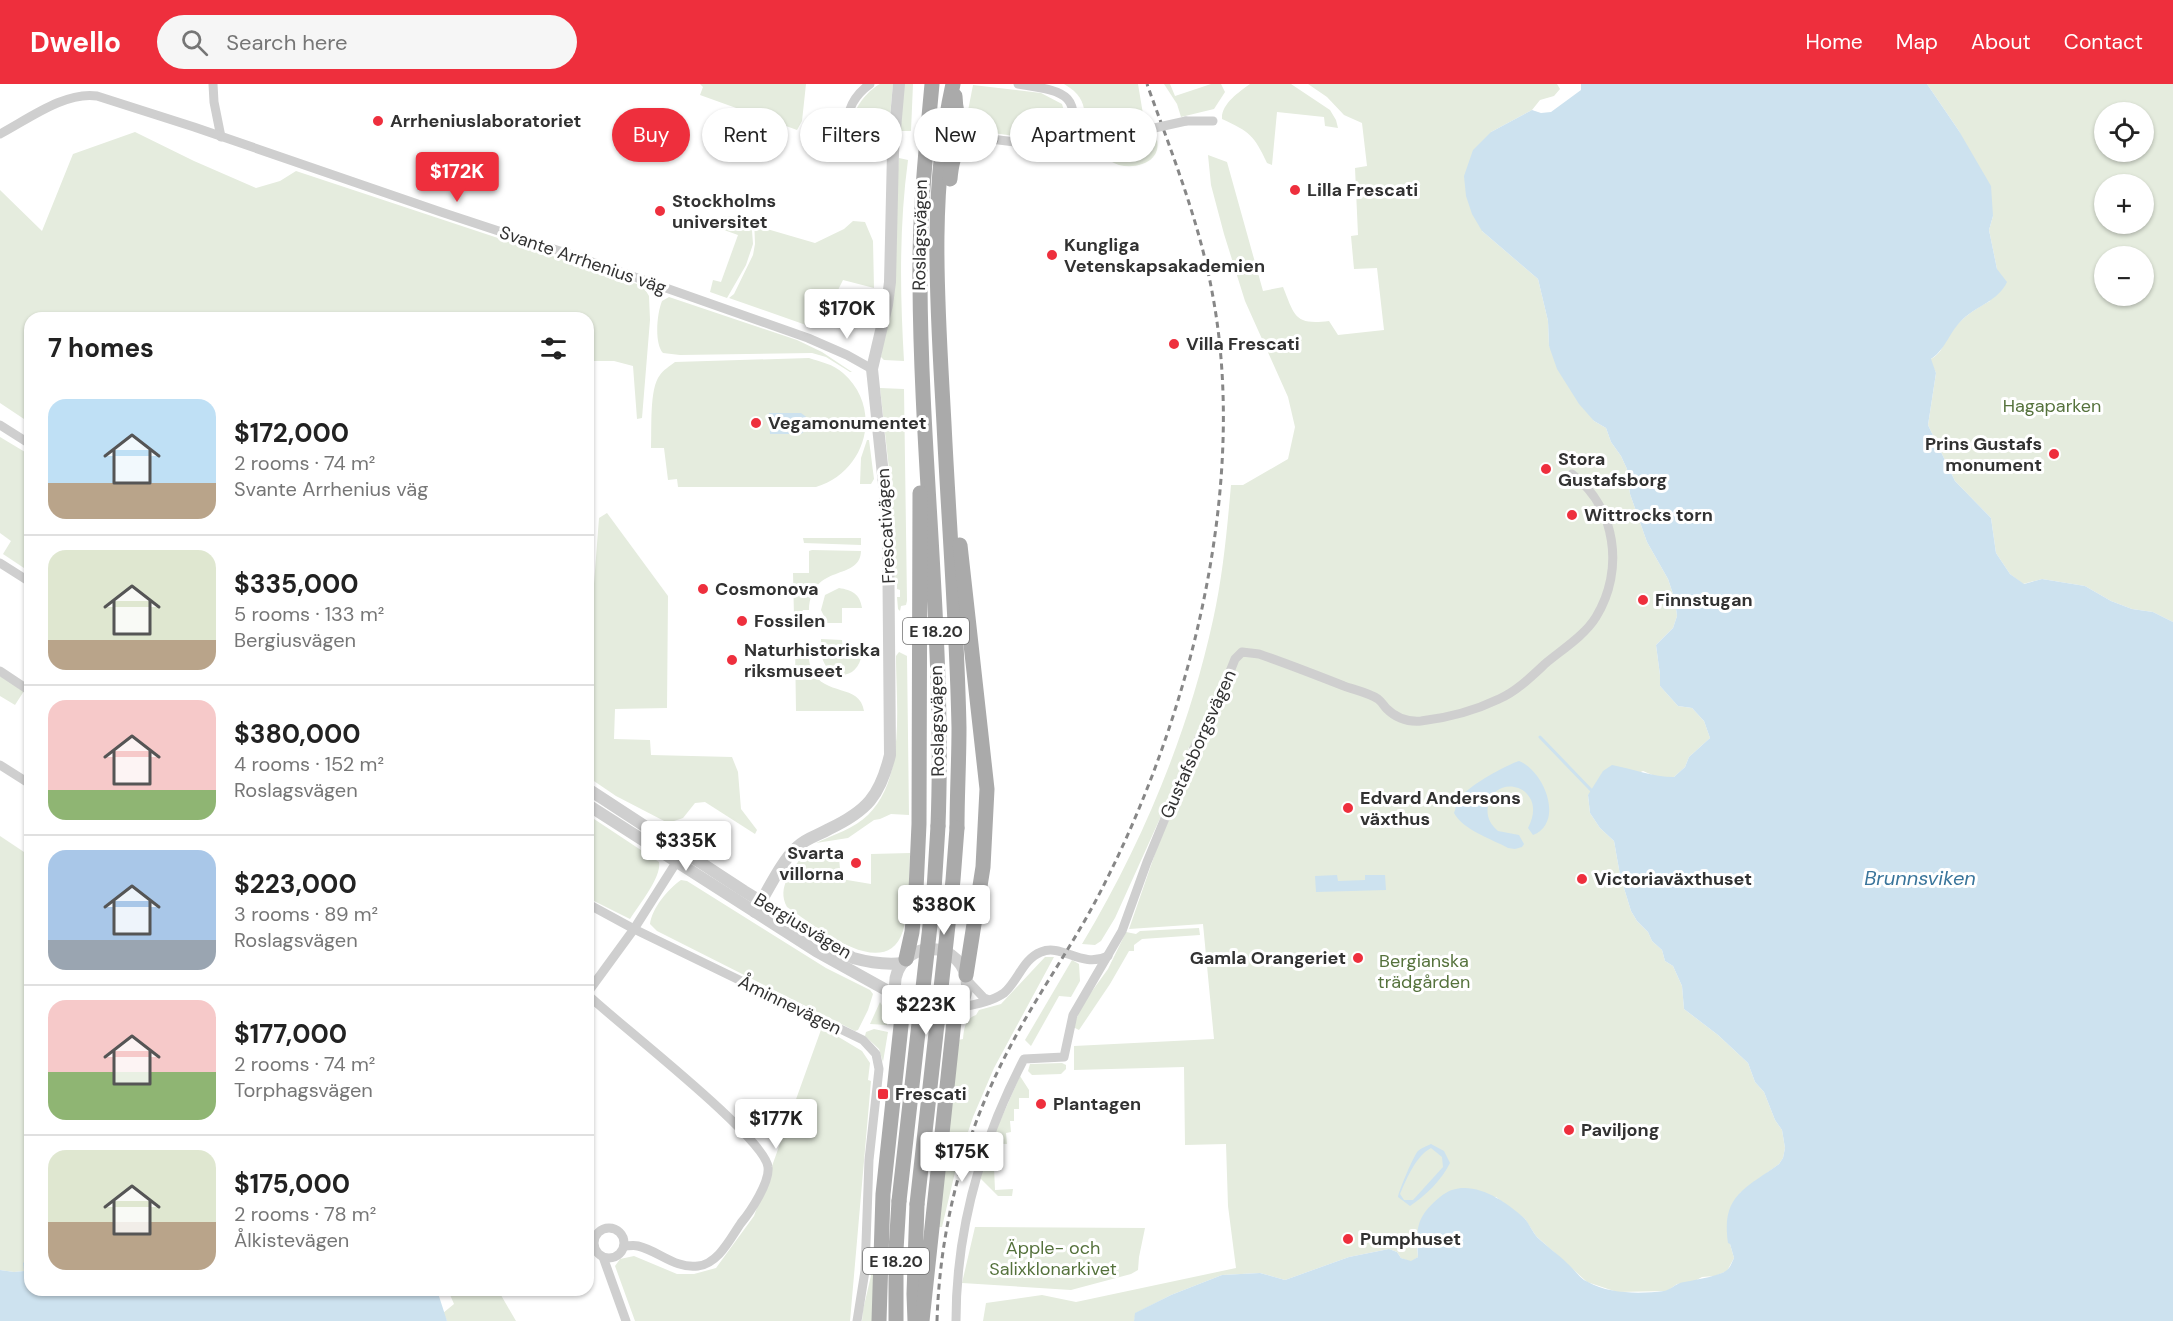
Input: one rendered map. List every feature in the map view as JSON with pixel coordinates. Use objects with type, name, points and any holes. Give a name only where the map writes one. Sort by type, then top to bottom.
[{"type":"main road","name":"Roslagsvägen","points":[[896,1321],[899,1201],[934,890],[938,825],[939,691],[926,436],[920,250],[932,84]]},
{"type":"main road","name":"Roslagsvägen","points":[[915,1321],[917,1204],[957,828],[959,730],[936,262],[946,117],[954,84]]},
{"type":"main road","points":[[954,84],[956,108]]},
{"type":"main road","points":[[936,262],[947,210],[952,162]]},
{"type":"main road","points":[[905,961],[912,932],[919,824],[919,506],[926,436]]},
{"type":"main road","points":[[946,462],[955,498],[987,789],[983,867],[966,977]]},
{"type":"main road","points":[[879,1321],[883,1194],[900,1001]]},
{"type":"main road","points":[[922,1321],[958,1010]]},
{"type":"street","points":[[213,84],[221,137]]},
{"type":"street","points":[[851,108],[858,94],[870,84]]},
{"type":"street","name":"Frescativägen","points":[[897,108],[899,84]]},
{"type":"street","points":[[1018,84],[1057,92],[1069,100],[1074,108]]},
{"type":"street","name":"Svante Arrhenius väg","points":[[0,134],[54,105],[86,94],[183,123],[575,256],[808,338],[872,369]]},
{"type":"street","points":[[1157,127],[1186,121],[1213,121]]},
{"type":"street","name":"Frescativägen","points":[[758,907],[795,848],[806,840],[854,817],[864,809],[880,786],[890,755],[888,523],[872,369],[890,282],[893,162]]},
{"type":"street","points":[[0,425],[24,440]]},
{"type":"street","name":"Gustafsborgsvägen","points":[[956,1321],[957,1273],[980,1164],[996,1121],[1024,1059],[1064,1057],[1073,1015],[1122,931],[1147,862],[1194,748],[1217,704],[1235,659],[1242,652],[1259,654],[1378,699],[1397,717],[1408,720],[1419,721],[1466,711],[1500,699],[1523,684],[1577,638],[1596,617],[1607,591],[1613,547],[1606,518],[1601,506],[1585,484],[1572,474]]},
{"type":"street","points":[[0,563],[24,578]]},
{"type":"street","points":[[0,671],[24,687]]},
{"type":"street","points":[[0,765],[24,780]]},
{"type":"street","name":"Bergiusvägen","points":[[594,793],[684,851],[816,951],[900,1001]]},
{"type":"street","name":"Bergiusvägen","points":[[594,809],[676,863],[853,958],[879,964],[905,961]]},
{"type":"street","points":[[594,986],[634,930],[684,851]]},
{"type":"street","name":"Åminnevägen","points":[[594,907],[634,930],[863,1040],[876,1054],[879,1069],[869,1160],[865,1270],[857,1321]]},
{"type":"street","points":[[989,999],[984,998],[966,977],[956,959],[940,950],[922,950],[905,961],[896,979],[900,1001],[912,1016],[924,1020],[938,1020],[1004,993],[1031,959],[1042,951],[1057,951],[1097,961],[1108,956]]},
{"type":"street","points":[[1083,959],[1094,968],[1095,978]]},
{"type":"street","points":[[958,1010],[966,994],[966,977]]},
{"type":"street","points":[[594,999],[717,1107],[760,1150],[767,1161],[768,1169],[768,1178],[747,1216],[717,1257],[707,1265],[683,1266],[638,1246],[624,1246]]},
{"type":"street","points":[[613,1228],[622,1234],[624,1246],[617,1256],[608,1259],[598,1254],[594,1246],[595,1237],[601,1230],[613,1228]]},
{"type":"street","points":[[603,1257],[626,1321]]},
{"type":"green space","points":[[700,84],[806,84],[803,108],[800,108],[800,125],[797,130],[788,127],[788,108],[736,108],[700,95],[703,87]]},
{"type":"green space","points":[[880,84],[893,84],[891,108],[857,108],[872,89]]},
{"type":"green space","points":[[904,84],[913,84],[911,131],[902,131]]},
{"type":"green space","points":[[1064,84],[1138,84],[1142,108],[1083,108],[1080,98]]},
{"type":"green space","points":[[1164,84],[1170,84],[1175,96],[1211,84],[1221,84],[1225,92],[1214,109],[1181,117],[1177,104]]},
{"type":"green space","points":[[1250,84],[1291,84],[1330,110],[1338,128],[1325,126],[1324,117],[1277,112],[1272,165],[1267,163],[1250,135],[1222,119],[1224,108],[1228,103]]},
{"type":"green space","name":"Bergianska trädgården","points":[[1308,84],[1557,84],[1560,89],[1554,96],[1540,100],[1532,110],[1491,132],[1482,231],[1538,279],[1548,321],[1549,346],[1594,421],[1606,428],[1611,442],[1627,469],[1630,494],[1647,542],[1668,579],[1675,600],[1677,616],[1673,628],[1656,645],[1660,686],[1678,706],[1692,708],[1704,721],[1710,738],[1689,757],[1685,767],[1674,777],[1657,777],[1643,771],[1588,795],[1590,813],[1600,828],[1614,841],[1620,875],[1631,911],[1648,932],[1652,941],[1662,950],[1665,961],[1673,966],[1682,986],[1684,1009],[1718,1035],[1748,1063],[1755,1082],[1764,1092],[1775,1120],[1782,1130],[1785,1148],[1783,1158],[1779,1164],[1740,1193],[1730,1244],[1734,1258],[1727,1271],[1715,1276],[1702,1277],[1693,1282],[1677,1284],[1667,1291],[1617,1292],[1587,1282],[1536,1236],[1525,1219],[1496,1197],[1416,1236],[1418,1257],[1411,1262],[1389,1249],[1349,1257],[1285,1280],[1260,1273],[1222,1275],[1171,1295],[1136,1313],[1134,1321],[983,1321],[986,1303],[1042,1295],[1076,1302],[1236,1268],[1228,1206],[1226,1144],[1185,1145],[1184,1067],[1074,1070],[1074,1046],[1214,1039],[1203,924],[1129,929],[1158,845],[1194,759],[1189,747],[1162,814],[1115,918],[1101,941],[1095,945],[1082,944],[1143,828],[1161,787],[1190,705],[1203,663],[1216,603],[1231,485],[1243,485],[1288,459],[1295,427],[1288,397],[1245,301],[1211,185],[1208,155],[1227,162],[1263,291],[1283,287],[1290,306],[1298,317],[1309,322],[1329,321],[1338,335],[1384,330],[1377,268],[1354,269],[1351,236],[1358,235],[1355,168],[1367,166],[1362,123],[1344,115],[1327,97]]},
{"type":"green space","name":"Hagaparken","points":[[1927,84],[2173,84],[2173,622],[2153,612],[2132,609],[2111,601],[2085,586],[2042,579],[2023,584],[2010,574],[1996,553],[1991,518],[1955,481],[1928,425],[1936,373],[1930,360],[1939,352],[1960,321],[1990,301],[1997,269],[1989,230],[1993,216],[1959,131]]},
{"type":"green space","points":[[973,85],[1041,93],[1062,104],[1063,108],[1010,108],[1010,135],[998,134],[998,108],[969,108]]},
{"type":"green space","points":[[135,132],[256,188],[280,181],[296,171],[643,286],[649,296],[650,320],[642,418],[637,419],[633,366],[614,361],[594,361],[594,312],[24,312],[24,419],[0,403],[0,190],[42,231],[73,154]]},
{"type":"green space","points":[[902,159],[908,160],[901,260],[904,361],[884,360],[881,357],[899,162],[902,162]]},
{"type":"green space","points":[[1112,162],[1147,162],[1135,166]]},
{"type":"green space","points":[[724,216],[751,217],[753,244],[746,265],[727,298],[710,292],[713,280],[721,282],[738,235],[710,225]]},
{"type":"green space","points":[[754,218],[764,221],[767,229],[815,243],[844,229],[853,221],[865,222],[873,241],[874,288],[843,280],[824,323],[806,325],[729,298],[734,294],[753,255]]},
{"type":"green space","points":[[669,297],[797,340],[822,352],[852,372],[826,357],[812,353],[680,355],[663,353],[658,342],[658,320],[662,301]]},
{"type":"green space","points":[[809,358],[831,365],[843,373],[856,388],[863,404],[866,421],[864,438],[847,468],[833,479],[816,487],[678,487],[677,479],[668,480],[664,448],[651,448],[654,389],[661,373],[675,362]]},
{"type":"green space","points":[[880,388],[904,389],[907,601],[906,605],[901,606],[900,611],[897,597],[900,597],[900,590],[897,589],[897,582],[894,581],[892,496]]},
{"type":"green space","points":[[0,437],[24,451],[24,568],[3,554],[11,541],[0,533]]},
{"type":"green space","points":[[867,440],[869,440],[874,479],[871,484],[860,484],[861,458]]},
{"type":"green space","points":[[607,513],[668,596],[667,708],[615,709],[614,739],[650,740],[651,755],[732,757],[738,772],[741,809],[757,830],[755,834],[705,802],[695,803],[683,818],[668,823],[616,796],[594,781],[594,584],[599,518]]},
{"type":"green space","points":[[803,538],[861,538],[861,545],[804,543]]},
{"type":"green space","points":[[809,551],[861,551],[859,560],[853,567],[826,578],[818,585],[812,595],[809,610],[803,610],[799,617],[794,617],[793,573],[809,573]]},
{"type":"green space","points":[[839,588],[855,594],[862,608],[842,608],[842,623],[820,623],[820,618],[824,616],[821,610],[825,595]]},
{"type":"green space","points":[[821,639],[842,640],[843,653],[862,653],[854,670],[840,675],[827,668],[821,650],[825,648],[825,645],[821,644]]},
{"type":"green space","points":[[798,644],[803,652],[808,652],[811,668],[818,678],[825,684],[856,697],[861,702],[864,711],[796,711],[795,645]]},
{"type":"green space","points":[[899,652],[907,656],[909,815],[891,814],[874,820],[848,838],[816,843],[863,820],[880,800],[894,761],[897,718],[896,656]]},
{"type":"green space","points":[[0,676],[24,691],[15,705],[0,696]]},
{"type":"green space","points":[[594,819],[659,862],[653,883],[630,919],[594,901]]},
{"type":"green space","points":[[0,836],[24,852],[24,1271],[0,1270]]},
{"type":"green space","points":[[838,848],[841,879],[871,884],[871,854],[910,853],[907,912],[903,931],[894,946],[881,952],[865,952],[848,946],[787,907],[783,892],[785,885],[804,854],[807,851]]},
{"type":"green space","points":[[681,880],[687,881],[826,968],[870,990],[873,994],[858,1030],[855,1031],[657,931],[650,924],[657,905]]},
{"type":"green space","points":[[1199,928],[1200,935],[1142,939],[1134,945],[1134,951],[1129,951],[1079,1030],[1073,1027],[1082,1005],[1108,969],[1126,932],[1136,934],[1140,931]]},
{"type":"green space","points":[[1045,957],[1054,957],[994,1068],[973,1117],[956,1168],[942,1227],[938,1227],[958,1040],[963,1039],[969,1019],[979,1010],[1001,1004]]},
{"type":"green space","points":[[1072,960],[1079,964],[1080,981],[1071,997],[1059,996],[1031,1046],[1025,1040]]},
{"type":"green space","points":[[880,1002],[887,1014],[887,1025],[870,1024]]},
{"type":"green space","points":[[822,1027],[862,1051],[870,1063],[868,1080],[871,1081],[850,1321],[635,1321],[615,1266],[620,1259],[634,1256],[677,1274],[694,1274],[716,1268],[754,1216]]},
{"type":"green space","points":[[874,1029],[888,1032],[883,1062],[879,1049],[865,1036],[866,1032]]},
{"type":"green space","points":[[1062,1063],[1066,1065],[1066,1069],[1061,1074],[1032,1075],[1028,1071],[1030,1064]]},
{"type":"green space","points":[[1020,1076],[1029,1090],[1029,1098],[1019,1098],[1019,1109],[1014,1109],[1014,1121],[1010,1121],[1011,1132],[1006,1133],[1007,1144],[1002,1144],[1002,1155],[998,1155],[998,1166],[994,1167],[995,1190],[1013,1189],[1012,1196],[998,1196],[980,1178],[994,1135]]},
{"type":"green space","name":"Äpple- och Salixklonarkivet","points":[[975,1227],[1145,1228],[1138,1270],[1131,1274],[1071,1290],[962,1283]]},
{"type":"green space","points":[[873,1267],[874,1321],[862,1321],[863,1310]]},
{"type":"green space","points":[[451,1296],[501,1296],[516,1321],[447,1321],[443,1313],[454,1304]]},
{"type":"water","name":"Brunnsviken","points":[[1581,84],[1927,84],[1959,131],[1991,186],[1993,216],[1989,230],[1997,269],[2007,282],[1998,294],[1963,319],[1931,359],[1936,373],[1928,425],[1955,481],[1991,518],[1996,553],[2010,574],[2024,584],[2042,579],[2085,586],[2111,601],[2132,609],[2153,612],[2173,622],[2173,1321],[1134,1321],[1135,1313],[1171,1295],[1222,1275],[1260,1273],[1285,1280],[1349,1257],[1389,1249],[1397,1252],[1401,1258],[1411,1261],[1418,1257],[1419,1224],[1426,1211],[1440,1197],[1461,1188],[1484,1192],[1515,1210],[1526,1220],[1537,1237],[1585,1281],[1615,1291],[1645,1293],[1668,1290],[1680,1283],[1712,1276],[1728,1269],[1734,1258],[1728,1243],[1727,1227],[1732,1204],[1746,1187],[1779,1164],[1783,1158],[1785,1148],[1782,1130],[1775,1120],[1764,1092],[1755,1082],[1748,1063],[1718,1035],[1684,1009],[1682,986],[1673,966],[1665,961],[1662,950],[1652,941],[1648,932],[1631,911],[1620,875],[1614,841],[1600,828],[1590,813],[1588,795],[1603,771],[1612,765],[1674,777],[1685,767],[1689,757],[1710,738],[1704,721],[1692,708],[1678,706],[1660,686],[1656,645],[1673,628],[1677,616],[1675,600],[1668,579],[1647,542],[1630,494],[1627,469],[1611,442],[1606,428],[1594,421],[1579,404],[1557,369],[1549,346],[1548,321],[1538,279],[1482,231],[1472,214],[1466,196],[1464,176],[1473,150],[1491,132],[1532,110],[1541,113],[1551,112],[1581,90]]},
{"type":"water","points":[[769,413],[801,413],[809,419],[810,427],[801,434],[770,434]]},
{"type":"water","points":[[1519,761],[1536,775],[1543,785],[1549,809],[1548,819],[1543,828],[1533,835],[1528,828],[1533,814],[1532,802],[1527,793],[1518,788],[1509,787],[1500,789],[1492,795],[1488,806],[1489,820],[1498,831],[1519,835],[1524,844],[1515,849],[1508,848],[1471,829],[1454,813],[1458,800],[1470,788]]},
{"type":"water","points":[[1337,875],[1338,881],[1365,880],[1365,875],[1385,875],[1386,890],[1316,892],[1315,876]]},
{"type":"water","points":[[1431,1144],[1444,1151],[1450,1163],[1433,1187],[1410,1206],[1398,1197],[1399,1193],[1416,1154]],"holes":[[[1431,1148],[1442,1157],[1443,1167],[1413,1200],[1404,1200],[1400,1194],[1412,1168],[1421,1156]]]},
{"type":"water","points":[[0,1270],[24,1271],[24,1296],[439,1296],[447,1321],[0,1321]]},
{"type":"waterway","points":[[1540,737],[1591,790]]},
{"type":"railway","points":[[937,1321],[943,1249],[968,1145],[980,1111],[1011,1045],[1094,904],[1127,836],[1157,763],[1182,687],[1202,609],[1216,529],[1223,450],[1222,372],[1213,297],[1193,216],[1147,84]]},
{"type":"place","name":"Arrheniuslaboratoriet","points":[[378,121]]},
{"type":"place","name":"Lilla Frescati","points":[[1295,190]]},
{"type":"place","name":"Stockholms universitet","points":[[660,211]]},
{"type":"place","name":"Kungliga Vetenskapsakademien","points":[[1052,255]]},
{"type":"place","name":"Villa Frescati","points":[[1174,344]]},
{"type":"place","name":"Vegamonumentet","points":[[756,423]]},
{"type":"place","name":"Prins Gustafs monument","points":[[2054,454]]},
{"type":"place","name":"Stora Gustafsborg","points":[[1546,469]]},
{"type":"place","name":"Wittrocks torn","points":[[1572,515]]},
{"type":"place","name":"Cosmonova","points":[[703,589]]},
{"type":"place","name":"Finnstugan","points":[[1643,600]]},
{"type":"place","name":"Fossilen","points":[[742,621]]},
{"type":"place","name":"Naturhistoriska riksmuseet","points":[[732,660]]},
{"type":"place","name":"Edvard Andersons växthus","points":[[1348,808]]},
{"type":"place","name":"Svarta villorna","points":[[856,863]]},
{"type":"place","name":"Victoriaväxthuset","points":[[1582,879]]},
{"type":"place","name":"Gamla Orangeriet","points":[[1358,958]]},
{"type":"place","name":"Frescati","points":[[883,1094]]},
{"type":"place","name":"Plantagen","points":[[1041,1104]]},
{"type":"place","name":"Paviljong","points":[[1569,1130]]},
{"type":"place","name":"Pumphuset","points":[[1348,1239]]}]
